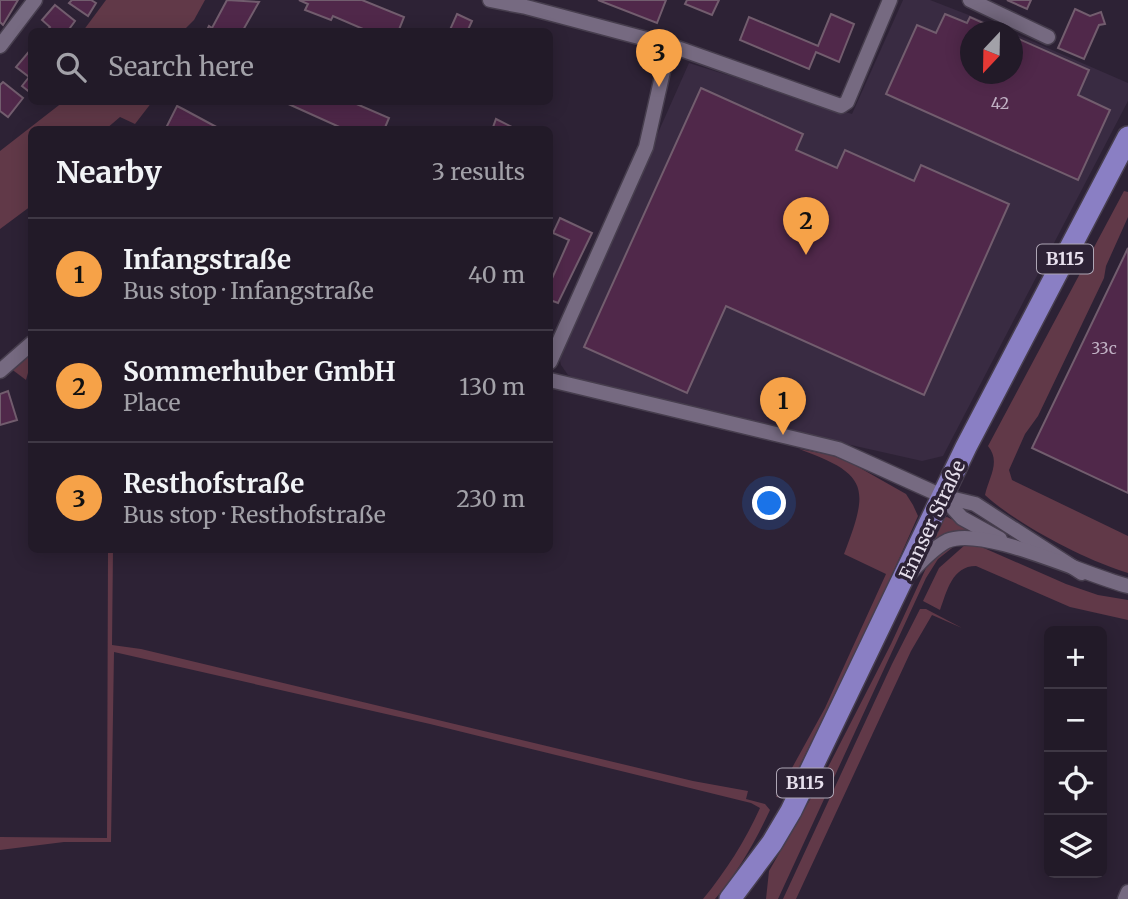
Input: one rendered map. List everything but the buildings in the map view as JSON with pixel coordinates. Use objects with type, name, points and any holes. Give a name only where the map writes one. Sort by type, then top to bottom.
[{"type":"main road","name":"Ennser Straße","points":[[730,899],[772,843],[791,811],[942,496],[1128,137]]},
{"type":"street","points":[[0,46],[36,0]]},
{"type":"street","points":[[489,0],[526,7],[669,45],[838,105],[844,105],[890,0]]},
{"type":"street","points":[[970,0],[1048,37]]},
{"type":"street","points":[[553,355],[646,146],[669,45]]},
{"type":"street","points":[[0,371],[28,346]]},
{"type":"street","points":[[553,381],[838,449],[942,496],[975,505],[1082,573]]},
{"type":"street","points":[[942,496],[966,520],[1023,550],[1082,573],[1128,586]]},
{"type":"street","points":[[904,579],[929,554],[950,540],[974,538],[1023,550]]},
{"type":"street","points":[[1125,899],[1128,892]]},
{"type":"shaded area","points":[[106,0],[205,0],[194,20],[186,28],[85,28]]},
{"type":"shaded area","points":[[903,0],[930,0],[984,21],[960,21],[960,84],[1023,84],[1023,37],[1128,83],[1128,101],[943,456],[922,461],[700,411],[581,381],[568,375],[559,356],[689,63],[852,114]]},
{"type":"shaded area","points":[[59,105],[150,105],[135,124],[120,117],[110,126],[32,126]]},
{"type":"shaded area","points":[[28,129],[28,208],[0,229],[0,151]]},
{"type":"shaded area","points":[[1124,191],[1128,192],[1128,217],[1106,266],[1104,278],[1009,470],[1012,480],[1128,536],[1128,573],[1092,560],[1053,540],[1015,518],[985,495],[994,464],[988,446]]},
{"type":"shaded area","points":[[28,351],[26,380],[10,368]]},
{"type":"shaded area","points":[[799,449],[831,455],[853,464],[906,494],[918,516],[883,595],[784,798],[776,797],[825,708],[886,574],[844,554],[858,513],[857,486],[839,467]]},
{"type":"shaded area","points":[[947,517],[972,529],[971,532],[934,540],[943,518]]},
{"type":"shaded area","points":[[966,544],[977,545],[1066,584],[1098,595],[1128,600],[1128,620],[1070,607],[976,566],[961,570],[956,575],[940,610],[923,601],[939,568]]},
{"type":"shaded area","points":[[951,546],[952,548],[938,559],[926,578],[778,899],[766,899],[769,871],[823,777],[891,644],[927,566]]},
{"type":"shaded area","points":[[108,553],[113,553],[112,645],[141,649],[693,781],[748,791],[746,799],[765,804],[770,810],[746,856],[723,889],[715,899],[703,899],[720,878],[760,808],[751,803],[430,724],[114,652],[111,842],[64,842],[0,850],[0,837],[107,838]]},
{"type":"shaded area","points":[[920,609],[926,609],[962,628],[932,615],[911,651],[796,899],[783,899],[892,664]]},
{"type":"place","name":"Resthofstraße","points":[[659,87]]},
{"type":"place","name":"Sommerhuber GmbH","points":[[806,255]]},
{"type":"place","name":"Infangstraße","points":[[783,435]]}]
